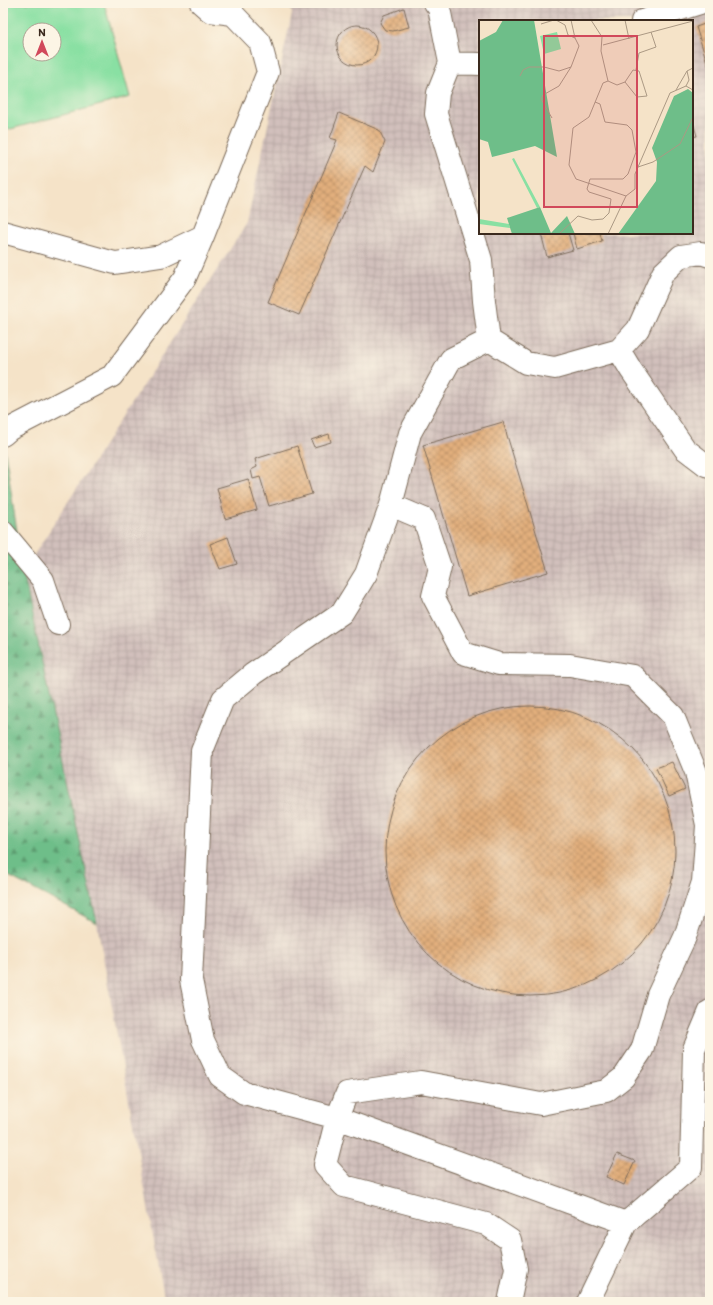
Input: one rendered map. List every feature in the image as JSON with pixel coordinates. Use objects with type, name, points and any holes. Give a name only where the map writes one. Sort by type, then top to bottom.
[{"type":"lane","points":[[3,435],[112,376],[185,278],[268,72],[260,42],[232,9],[210,11],[201,3]]},
{"type":"lane","points":[[435,3],[439,8],[450,63],[438,93],[436,114],[482,260],[484,301],[489,340]]},
{"type":"lane","points":[[645,14],[700,3]]},
{"type":"lane","points":[[450,63],[479,64]]},
{"type":"lane","points":[[3,232],[115,264],[161,256],[203,236]]},
{"type":"lane","points":[[489,340],[526,363],[555,368],[619,350],[638,329],[663,273],[681,256],[707,249]]},
{"type":"lane","points":[[489,340],[451,359],[410,433],[391,505],[366,574],[342,613],[253,674],[223,699],[202,751],[191,980],[203,1040],[220,1076],[244,1093],[337,1118],[626,1222]]},
{"type":"lane","points":[[619,350],[685,449],[706,465],[710,466]]},
{"type":"lane","points":[[391,505],[424,519],[440,567],[433,596],[464,652],[499,664],[570,665],[633,676],[673,716],[696,772],[707,825],[703,882],[685,937],[658,995],[642,1050],[624,1077],[606,1091],[541,1104],[421,1082],[348,1093],[337,1118],[325,1165],[344,1186],[486,1224],[510,1240],[516,1269],[509,1302]]},
{"type":"lane","points":[[3,532],[44,580],[58,624]]},
{"type":"lane","points":[[588,1302],[626,1222],[691,1167],[694,1049],[710,1011]]},
{"type":"shaded area","points":[[289,3],[710,3],[710,1302],[165,1302],[97,923],[23,572],[247,223],[292,13]]},
{"type":"green space","points":[[3,3],[104,3],[130,97],[3,131]]},
{"type":"green space","points":[[3,437],[23,572],[97,923],[3,873]]},
{"type":"building","points":[[404,8],[409,27],[393,31],[385,30],[380,23],[384,15]]},
{"type":"building","points":[[710,22],[710,72],[696,27]]},
{"type":"building","points":[[357,25],[365,27],[371,31],[375,37],[377,45],[375,53],[371,59],[365,63],[357,65],[349,63],[343,59],[339,53],[337,45],[339,37],[343,31],[349,27]]},
{"type":"building","points":[[339,113],[379,130],[385,142],[373,172],[365,166],[299,315],[268,302],[337,140],[330,138]]},
{"type":"building","points":[[693,122],[697,136],[693,137]]},
{"type":"building","points":[[541,234],[568,234],[573,250],[547,257]]},
{"type":"building","points":[[573,234],[600,234],[602,241],[577,249]]},
{"type":"building","points":[[503,422],[548,572],[467,596],[423,445]]},
{"type":"building","points":[[329,434],[331,442],[314,447],[311,440]]},
{"type":"building","points":[[297,446],[312,494],[269,506],[260,477],[253,479],[251,470],[257,467],[255,459]]},
{"type":"building","points":[[248,479],[257,510],[225,519],[217,488]]},
{"type":"building","points":[[228,537],[237,564],[220,569],[210,544]]},
{"type":"building","points":[[516,706],[544,706],[572,712],[599,723],[611,730],[633,748],[651,770],[664,795],[673,823],[675,851],[673,879],[664,907],[651,932],[633,954],[611,972],[586,985],[558,994],[544,996],[516,996],[488,990],[461,979],[449,972],[427,954],[409,932],[396,907],[387,879],[385,865],[385,837],[391,809],[402,782],[409,770],[427,748],[449,730],[474,717],[502,708]]},
{"type":"building","points":[[672,762],[685,789],[669,796],[656,768]]},
{"type":"building","points":[[617,1154],[635,1161],[624,1185],[606,1177]]}]
